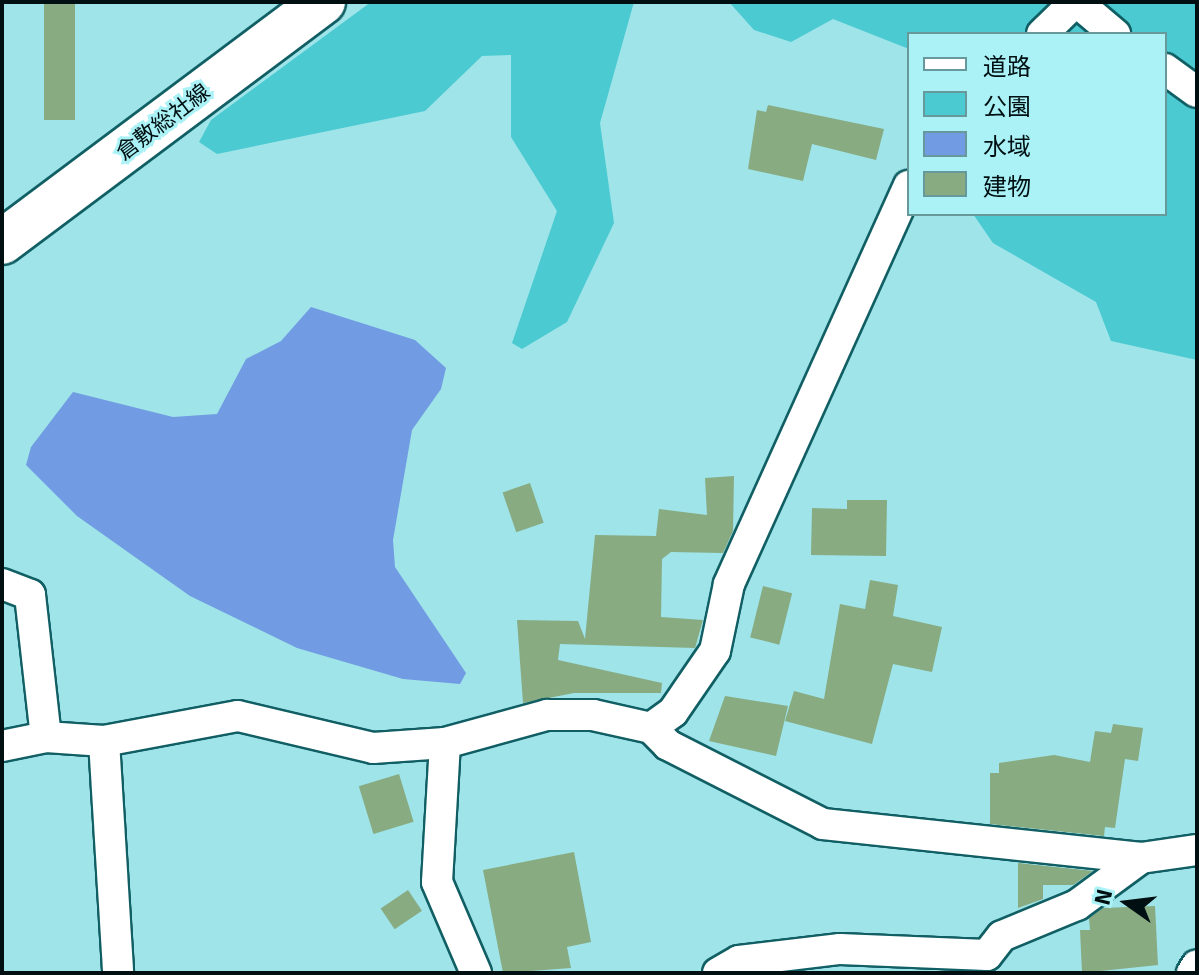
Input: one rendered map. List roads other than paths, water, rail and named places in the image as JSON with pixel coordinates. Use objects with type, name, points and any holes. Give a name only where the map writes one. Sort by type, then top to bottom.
[{"type":"main road","name":"倉敷総社線","points":[[2,242],[323,2]]},
{"type":"street","points":[[1044,32],[1076,2],[1113,32]]},
{"type":"street","points":[[1167,70],[1197,92]]},
{"type":"street","points":[[651,728],[673,712],[715,651],[729,584],[907,190]]},
{"type":"street","points":[[2,584],[30,595],[46,737]]},
{"type":"street","points":[[2,746],[46,737],[104,741],[238,716],[373,748],[445,743],[547,715],[651,728],[668,745],[823,824],[1141,858],[1197,850]]},
{"type":"street","points":[[104,741],[118,973]]},
{"type":"street","points":[[445,743],[437,882],[476,973]]},
{"type":"street","points":[[718,973],[739,961],[788,965],[840,949],[987,955],[1002,936],[1077,905],[1141,858]]},
{"type":"street","points":[[1192,973],[1197,965]]},
{"type":"water","points":[[311,307],[415,340],[446,368],[441,389],[412,430],[393,540],[395,567],[466,673],[460,684],[403,679],[297,648],[190,596],[77,516],[26,465],[31,447],[73,392],[173,417],[217,414],[246,359],[281,341]]}]
